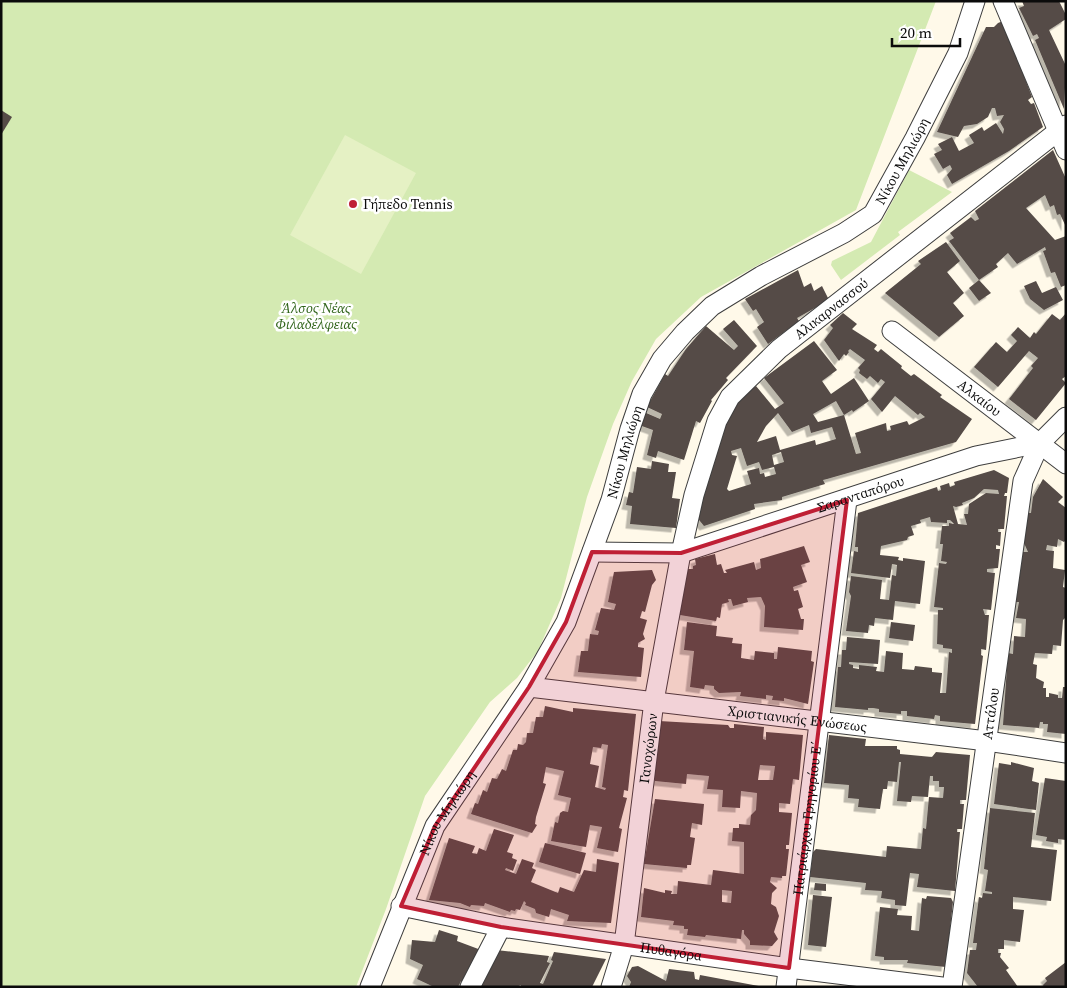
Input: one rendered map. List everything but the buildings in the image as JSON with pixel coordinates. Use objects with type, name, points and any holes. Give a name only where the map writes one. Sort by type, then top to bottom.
[{"type":"street","name":"Νίκου Μηλιώρη","points":[[370,987],[401,906],[435,826],[530,687],[566,622],[611,500],[630,429],[642,394],[662,359],[685,332],[712,306],[761,276],[844,232],[873,214],[958,54],[975,1]]},
{"type":"street","points":[[1003,1],[1062,128],[1066,150]]},
{"type":"street","name":"Αλικαρνασσού","points":[[681,553],[705,454],[717,421],[730,397],[778,349],[1062,128]]},
{"type":"street","name":"Αλκαίου","points":[[892,331],[1066,464]]},
{"type":"street","name":"Αττάλου","points":[[952,987],[1023,481],[1040,444],[1066,417]]},
{"type":"street","name":"Σαρανταπόρου","points":[[592,552],[681,553],[847,500],[976,456],[1040,444]]},
{"type":"street","name":"Πατριάρχου Γρηγορίου Ε΄","points":[[786,987],[847,500]]},
{"type":"street","name":"Γανοχώρων","points":[[611,987],[624,945],[654,701],[681,553]]},
{"type":"street","name":"Χριστιανικής Ενώσεως","points":[[530,687],[1066,752]]},
{"type":"street","name":"Πυθαγόρα","points":[[401,906],[501,927],[789,968],[942,987]]},
{"type":"street","points":[[470,987],[501,927]]},
{"type":"highlighted area","points":[[847,500],[789,968],[501,927],[401,906],[435,826],[529,687],[566,622],[592,552],[681,553]]},
{"type":"green space","name":"Άλσος Νέας Φιλαδέλφειας","points":[[1,1],[936,1],[856,210],[701,297],[656,339],[632,381],[613,424],[587,497],[561,598],[538,651],[517,678],[490,702],[425,796],[386,909],[356,987],[1,987]]},
{"type":"green space","name":"Γήπεδο Tennis","points":[[345,135],[416,173],[361,274],[290,235]]},
{"type":"green space","points":[[909,170],[952,192],[898,232],[900,235],[841,280],[831,265],[832,261],[871,242]]},
{"type":"place","name":"Γήπεδο Tennis","points":[[353,204]]}]
